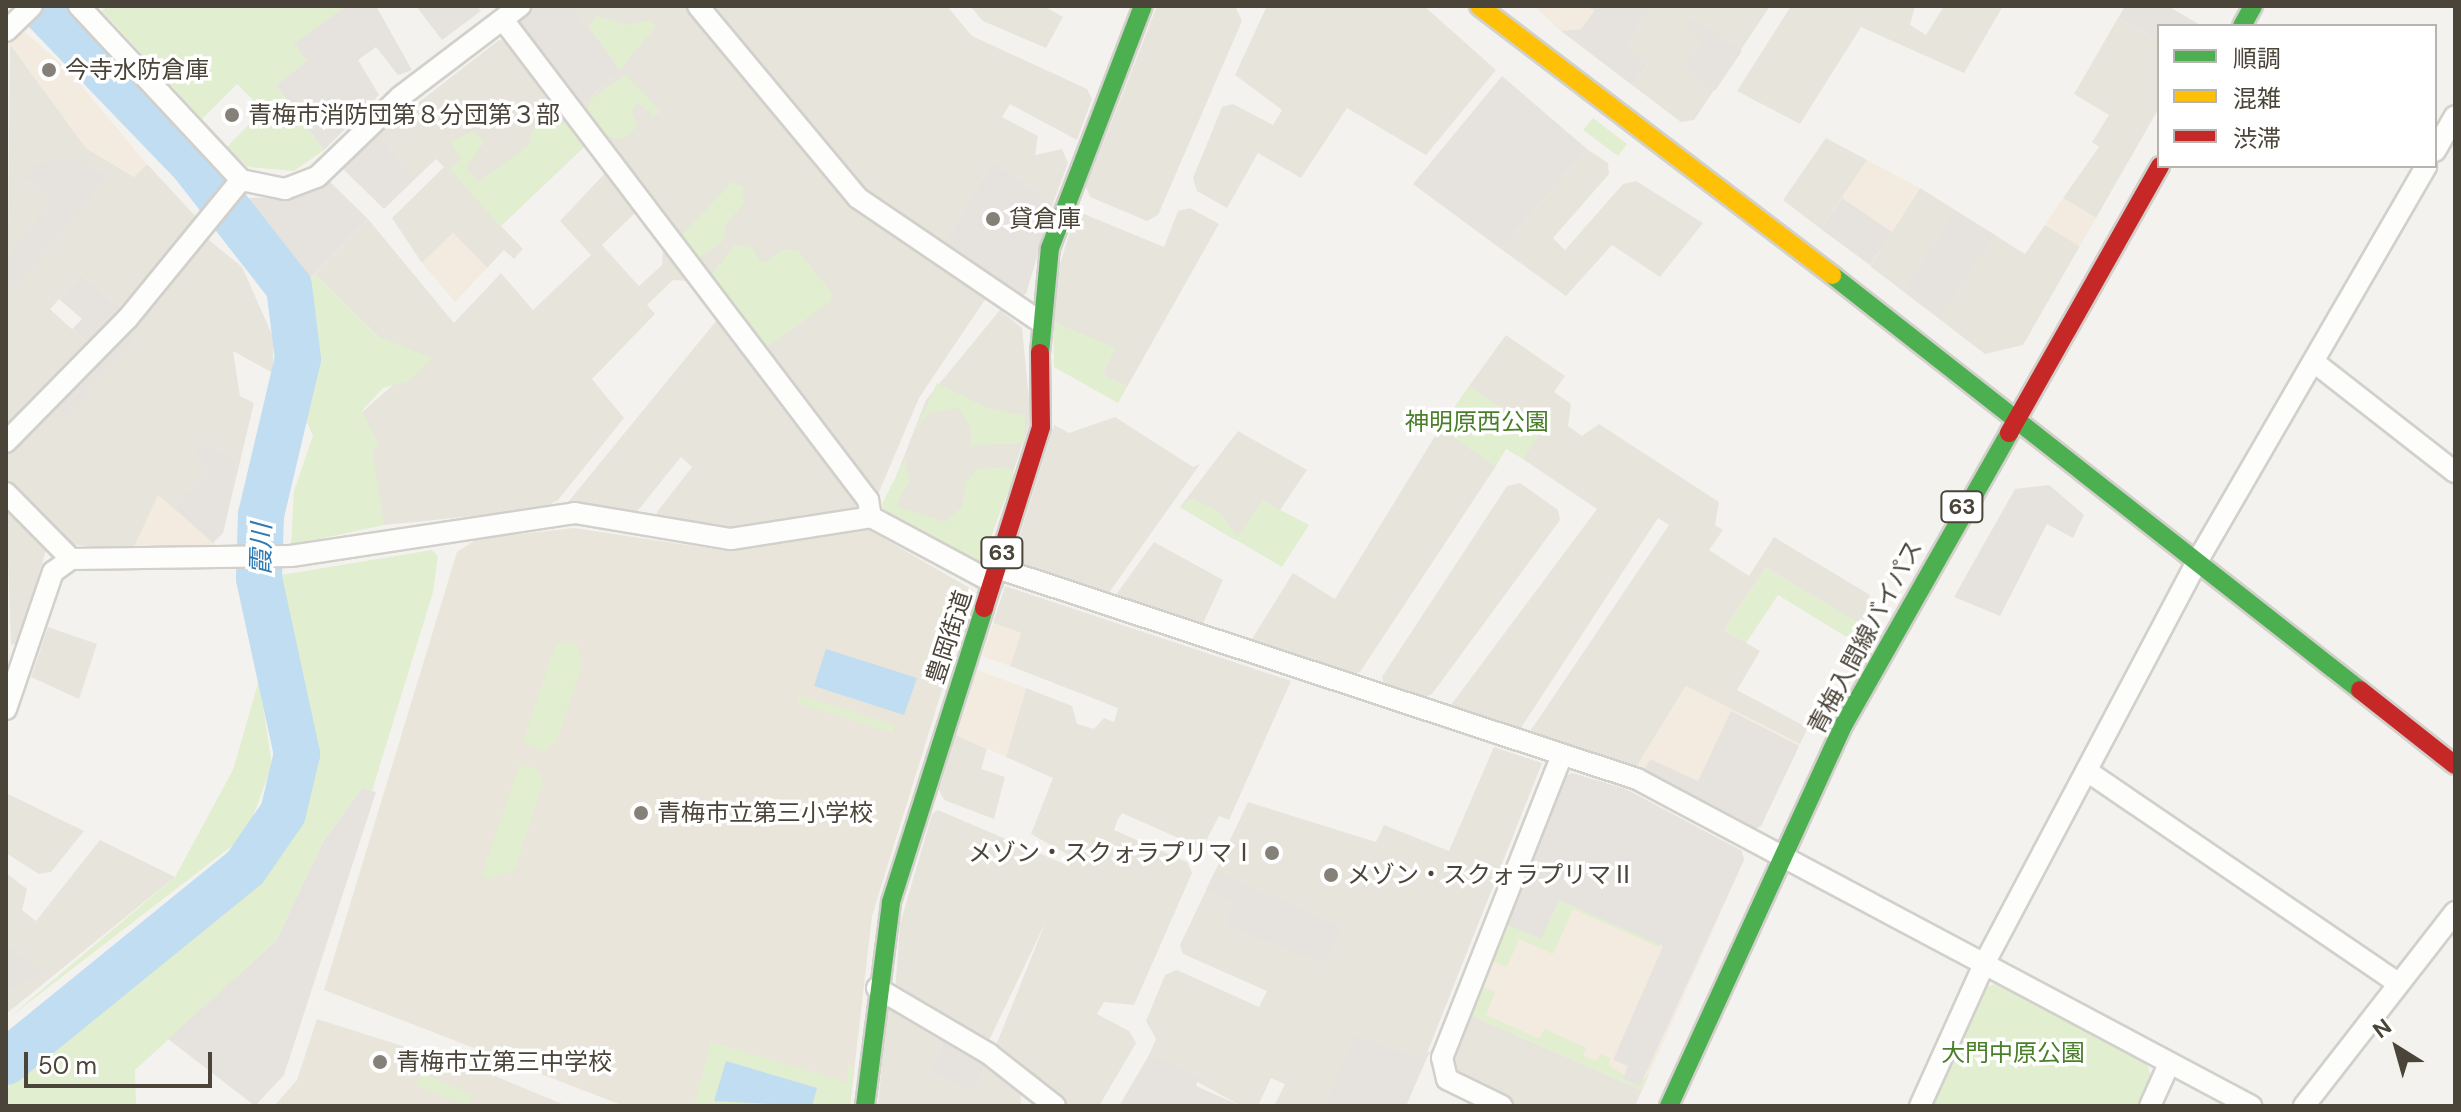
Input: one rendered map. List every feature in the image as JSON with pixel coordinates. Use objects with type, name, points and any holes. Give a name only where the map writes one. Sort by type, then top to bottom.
[{"type":"main road","name":"豊岡街道","points":[[865,1106],[877,988],[894,891],[1044,414],[1039,321],[1050,248],[1143,6]]},
{"type":"main road","points":[[1479,6],[2015,416],[2455,765]]},
{"type":"main road","points":[[2243,24],[2253,6]]},
{"type":"main road","name":"青梅入間線バイパス","points":[[1669,1106],[1780,857],[1844,724],[2015,416],[2159,168]]},
{"type":"street","points":[[79,6],[238,186],[285,189],[317,177],[400,97],[520,6]]},
{"type":"street","points":[[698,6],[858,198],[1039,321]]},
{"type":"street","points":[[504,21],[868,500],[871,517]]},
{"type":"street","points":[[2437,148],[2455,116]]},
{"type":"street","points":[[1920,1106],[1984,964],[2198,560],[2425,168]]},
{"type":"street","points":[[6,442],[128,318],[238,186]]},
{"type":"street","points":[[2314,362],[2455,472]]},
{"type":"street","points":[[6,493],[71,559]]},
{"type":"street","points":[[6,709],[49,581],[71,559],[291,556],[575,513],[731,539],[871,517],[995,575],[1637,779],[2251,1106]]},
{"type":"street","points":[[1502,1106],[1447,1079],[1442,1058],[1562,755]]},
{"type":"street","points":[[2087,771],[2398,983]]},
{"type":"street","points":[[2304,1106],[2455,912]]},
{"type":"street","points":[[877,988],[989,1054],[1055,1106]]},
{"type":"street","points":[[2150,1106],[2169,1064]]},
{"type":"shaded area","points":[[346,6],[376,6],[412,70],[398,75],[376,47],[358,60],[379,95],[324,150],[276,85],[307,61],[294,44]]},
{"type":"shaded area","points":[[416,6],[477,6],[481,11],[442,40]]},
{"type":"shaded area","points":[[528,6],[573,6],[620,70],[578,108],[519,27]]},
{"type":"shaded area","points":[[573,6],[688,6],[842,194],[986,298],[919,398],[876,499],[578,108],[620,70]]},
{"type":"shaded area","points":[[705,6],[947,6],[972,36],[1087,89],[1092,99],[1077,140],[1010,104],[1002,117],[1038,136],[1035,155],[1062,149],[1068,163],[1053,203],[993,161],[944,242],[871,198]]},
{"type":"shaded area","points":[[970,6],[1044,6],[1063,17],[1046,48],[983,21]]},
{"type":"shaded area","points":[[1157,6],[1235,6],[1242,21],[1158,215],[1147,221],[1090,197],[1086,187]]},
{"type":"shaded area","points":[[1267,6],[1424,6],[1496,70],[1426,155],[1347,108],[1301,178],[1258,153],[1227,208],[1197,191],[1193,178],[1222,107],[1233,104],[1273,125],[1282,110],[1235,75]]},
{"type":"shaded area","points":[[1534,6],[1588,6],[1594,11],[1581,29],[1561,31]]},
{"type":"shaded area","points":[[1588,6],[1652,6],[1625,46],[1648,65],[1632,85],[1561,31],[1581,29],[1594,11]]},
{"type":"shaded area","points":[[1652,6],[1770,6],[1694,120],[1681,122],[1632,85],[1648,65],[1624,46]]},
{"type":"shaded area","points":[[1791,6],[1915,6],[1910,25],[1926,35],[1944,6],[2003,6],[1964,73],[1861,27],[1800,124],[1737,91]]},
{"type":"shaded area","points":[[2125,6],[2168,6],[2199,24],[2157,24],[2157,41],[2118,18]]},
{"type":"shaded area","points":[[2118,18],[2157,41],[2157,111],[2096,218],[2063,198],[2099,147],[2092,142],[2109,115],[2074,94]]},
{"type":"shaded area","points":[[1692,19],[1742,51],[1715,91],[1682,66],[1703,40],[1687,27]]},
{"type":"shaded area","points":[[23,30],[69,71],[147,164],[134,177],[86,148],[10,44]]},
{"type":"shaded area","points":[[499,40],[508,41],[586,145],[501,226],[523,249],[514,259],[504,250],[487,268],[453,233],[422,263],[392,218],[444,167],[436,159],[416,178],[378,134]]},
{"type":"shaded area","points":[[10,44],[86,148],[134,177],[147,164],[198,219],[124,311],[82,275],[50,309],[88,344],[6,431]]},
{"type":"shaded area","points":[[1502,76],[1587,149],[1501,249],[1413,184]]},
{"type":"shaded area","points":[[378,134],[416,178],[384,209],[343,169]]},
{"type":"shaded area","points":[[1826,138],[1867,160],[1821,229],[1783,200]]},
{"type":"shaded area","points":[[1587,149],[1608,163],[1609,174],[1553,238],[1565,250],[1623,184],[1636,181],[1703,223],[1660,277],[1612,245],[1566,296],[1501,249]]},
{"type":"shaded area","points":[[79,159],[109,176],[16,286],[6,277],[6,259],[53,199],[24,176],[37,163]]},
{"type":"shaded area","points":[[1867,160],[1920,188],[1870,265],[1821,229]]},
{"type":"shaded area","points":[[993,161],[1053,203],[1026,294],[1013,297],[944,242]]},
{"type":"shaded area","points":[[606,172],[636,212],[602,245],[639,286],[662,265],[663,248],[688,281],[673,280],[647,305],[655,314],[592,379],[624,418],[558,500],[541,509],[384,525],[360,414],[411,369],[315,274],[368,219],[454,323],[501,273],[533,310],[591,255],[560,221]]},
{"type":"shaded area","points":[[328,180],[368,219],[304,285],[288,249],[245,198],[297,197]]},
{"type":"shaded area","points":[[1920,188],[2025,254],[2045,225],[2080,246],[2023,345],[1985,354],[1870,266]]},
{"type":"shaded area","points":[[1842,198],[1892,232],[1870,265],[1821,229]]},
{"type":"shaded area","points":[[2063,198],[2096,218],[2080,246],[2045,225]]},
{"type":"shaded area","points":[[1190,208],[1219,224],[1127,387],[1102,374],[1115,349],[1053,322],[1054,284],[1074,218],[1084,214],[1164,247],[1178,211]]},
{"type":"shaded area","points":[[1956,211],[1995,235],[1939,318],[1903,291]]},
{"type":"shaded area","points":[[453,233],[487,268],[455,302],[422,263]]},
{"type":"shaded area","points":[[204,236],[242,267],[273,337],[273,373],[233,351],[240,396],[254,403],[223,533],[132,551],[68,544],[6,484],[6,453]]},
{"type":"shaded area","points":[[82,275],[124,311],[88,344],[72,329],[82,319],[59,299]]},
{"type":"shaded area","points":[[1000,310],[1022,328],[1031,419],[981,567],[883,510],[926,400]]},
{"type":"shaded area","points":[[717,320],[859,503],[850,513],[733,531],[660,520],[657,512],[692,467],[681,457],[635,514],[564,507]]},
{"type":"shaded area","points":[[125,335],[133,342],[67,417],[49,403]]},
{"type":"shaded area","points":[[1506,335],[1565,376],[1554,392],[1571,404],[1568,426],[1582,436],[1599,424],[1719,502],[1715,525],[1723,530],[1709,550],[1749,576],[1774,537],[1870,595],[1862,625],[1766,568],[1724,630],[1760,651],[1737,690],[1808,728],[1800,744],[1686,686],[1635,769],[1529,733],[1669,525],[1658,518],[1519,731],[1448,709],[1597,509],[1523,459],[1538,435],[1469,386]]},
{"type":"shaded area","points":[[1115,417],[1193,467],[1200,464],[1106,597],[1011,564],[1054,425],[1069,433]]},
{"type":"shaded area","points":[[1440,428],[1496,466],[1360,672],[1349,676],[1250,642],[1293,573],[1335,599]]},
{"type":"shaded area","points":[[1238,431],[1307,470],[1280,510],[1263,501],[1235,540],[1180,507]]},
{"type":"shaded area","points":[[207,440],[237,466],[223,533],[213,543],[174,508],[208,470],[193,455]]},
{"type":"shaded area","points":[[1520,483],[1558,510],[1560,520],[1432,694],[1420,699],[1386,688],[1382,677],[1507,486]]},
{"type":"shaded area","points":[[2049,485],[2084,515],[2073,538],[2047,524],[2000,616],[1954,597],[2015,489]]},
{"type":"shaded area","points":[[158,495],[217,545],[132,551]]},
{"type":"shaded area","points":[[6,503],[47,547],[18,643],[11,645]]},
{"type":"shaded area","name":"青梅市立第三小学校","points":[[574,528],[727,551],[866,528],[973,590],[872,916],[850,1106],[624,1106],[324,990],[457,552],[477,539]]},
{"type":"shaded area","points":[[1154,542],[1223,580],[1200,630],[1112,600]]},
{"type":"shaded area","points":[[1005,586],[1291,681],[1229,820],[1219,816],[1206,841],[1194,845],[1122,813],[1117,821],[1114,830],[1187,862],[1192,873],[1134,1005],[1104,1002],[1097,1014],[1129,1031],[1136,1043],[1099,1106],[1063,1106],[995,1048],[1046,921],[986,1047],[895,993],[900,924],[932,814],[938,810],[1069,866],[1072,857],[1031,834],[1053,778],[1006,757],[1026,688],[1072,706],[1077,724],[1094,729],[1104,718],[1114,722],[1118,708],[1010,666],[1021,633],[993,623]]},
{"type":"shaded area","points":[[993,623],[1021,633],[1010,666],[982,656]]},
{"type":"shaded area","points":[[48,627],[97,644],[79,699],[31,677]]},
{"type":"shaded area","points":[[977,670],[1026,688],[1006,757],[956,735]]},
{"type":"shaded area","points":[[1686,686],[1800,744],[1761,826],[1635,769]]},
{"type":"shaded area","points":[[1731,711],[1799,746],[1761,826],[1751,831],[1643,773],[1650,759],[1698,781]]},
{"type":"shaded area","points":[[956,735],[987,749],[981,769],[1005,777],[994,819],[944,800],[939,790]]},
{"type":"shaded area","points":[[1494,747],[1542,763],[1406,1106],[1274,1106],[1285,1084],[1271,1078],[1258,1106],[1241,1106],[1149,1055],[1156,1039],[1146,1021],[1165,975],[1177,970],[1259,1007],[1267,991],[1183,954],[1180,945],[1248,802],[1376,842],[1384,825],[1449,851]]},
{"type":"shaded area","points":[[1572,773],[1626,789],[1742,851],[1744,860],[1642,1090],[1468,1014]]},
{"type":"shaded area","points":[[1572,773],[1626,789],[1742,851],[1744,860],[1640,1086],[1623,1079],[1628,1066],[1613,1060],[1663,946],[1559,900],[1541,939],[1504,923],[1561,778]]},
{"type":"shaded area","points":[[362,788],[376,792],[284,1075],[255,1106],[168,1039],[276,941],[323,842]]},
{"type":"shaded area","points":[[6,793],[84,831],[51,872],[39,874],[6,853]]},
{"type":"shaded area","points":[[100,840],[175,877],[6,1014],[6,873],[27,889],[22,910],[36,921]]},
{"type":"shaded area","points":[[1215,872],[1341,926],[1325,964],[1226,925],[1235,902],[1206,890]]},
{"type":"shaded area","points":[[6,944],[22,957],[43,974],[6,991]]},
{"type":"shaded area","points":[[888,1001],[946,1035],[929,1072],[987,1059],[1020,1083],[1021,1106],[878,1106]]},
{"type":"shaded area","points":[[1468,1014],[1642,1090],[1635,1106],[1514,1106],[1451,1073]]},
{"type":"shaded area","name":"青梅市立第三中学校","points":[[317,1019],[485,1072],[567,1106],[274,1106],[297,1080]]},
{"type":"shaded area","points":[[946,1035],[987,1059],[974,1090],[929,1072]]},
{"type":"shaded area","points":[[1356,1035],[1413,1057],[1430,1051],[1406,1106],[1326,1102]]},
{"type":"shaded area","points":[[1149,1055],[1199,1077],[1196,1086],[1241,1106],[1119,1106]]},
{"type":"green space","points":[[107,6],[346,6],[295,44],[307,61],[276,85],[324,150],[294,171],[248,167],[227,147],[263,110],[237,84],[202,119],[102,11]]},
{"type":"green space","points":[[597,16],[625,25],[649,21],[656,26],[620,70],[588,27]]},
{"type":"green space","points":[[626,75],[661,112],[653,116],[638,102],[632,112],[637,127],[621,140],[603,134],[587,111],[591,99]]},
{"type":"green space","points":[[1593,118],[1627,144],[1618,156],[1583,130]]},
{"type":"green space","points":[[547,122],[571,125],[586,145],[500,226],[450,169],[461,158],[450,142],[473,131],[484,142],[466,169],[479,182],[528,146],[532,130]]},
{"type":"green space","points":[[732,182],[743,187],[744,204],[725,225],[724,240],[700,257],[681,236]]},
{"type":"green space","points":[[735,245],[752,248],[762,263],[786,249],[798,251],[832,293],[830,302],[762,350],[707,280]]},
{"type":"green space","points":[[315,274],[377,336],[432,358],[409,381],[383,388],[362,411],[378,444],[373,453],[384,525],[291,545],[294,491],[313,436],[302,411],[313,380],[304,285]]},
{"type":"green space","points":[[1053,322],[1116,348],[1102,374],[1127,387],[1118,403],[1054,367]]},
{"type":"green space","points":[[937,383],[988,408],[1025,416],[1024,444],[971,445],[971,427],[959,408],[929,413],[916,430]]},
{"type":"green space","name":"神明原西公園","points":[[1469,386],[1539,435],[1523,459],[1506,449],[1496,466],[1440,428]]},
{"type":"green space","points":[[905,459],[909,481],[896,506],[945,522],[962,507],[966,482],[977,469],[1008,467],[1015,475],[979,564],[885,513],[882,504]]},
{"type":"green space","points":[[1192,498],[1218,511],[1237,536],[1263,501],[1309,525],[1282,567],[1180,507]]},
{"type":"green space","points":[[432,550],[438,556],[433,592],[372,791],[362,788],[323,842],[276,941],[135,1070],[136,1106],[6,1106],[9,1084],[30,1061],[240,892],[285,838],[305,791],[310,744],[283,624],[281,575]]},
{"type":"green space","points":[[1766,568],[1862,625],[1853,641],[1778,595],[1746,643],[1724,630]]},
{"type":"green space","points":[[556,643],[576,644],[582,663],[556,743],[544,751],[523,742]]},
{"type":"green space","points":[[259,680],[272,765],[246,835],[6,1020],[175,877],[233,770]]},
{"type":"green space","points":[[799,695],[895,725],[893,733],[797,703]]},
{"type":"green space","points":[[520,764],[538,770],[543,781],[515,870],[489,879],[482,875]]},
{"type":"green space","points":[[1559,900],[1660,944],[1659,947],[1573,909],[1553,954],[1519,939],[1507,967],[1489,960],[1504,923]]},
{"type":"green space","name":"大門中原公園","points":[[1995,984],[2147,1064],[2151,1076],[2138,1106],[1932,1106],[1984,988]]},
{"type":"green space","points":[[1479,985],[1495,992],[1486,1015],[1539,1039],[1544,1029],[1587,1048],[1583,1056],[1596,1061],[1600,1054],[1611,1059],[1608,1065],[1640,1085],[1650,1072],[1642,1090],[1468,1014]]},
{"type":"green space","points":[[711,1042],[847,1082],[848,1065],[854,1067],[850,1106],[694,1106]]},
{"type":"green space","points":[[421,1073],[473,1095],[468,1106],[416,1085]]},
{"type":"water","points":[[826,649],[917,678],[904,715],[814,686]]},
{"type":"water","points":[[726,1061],[817,1088],[812,1106],[714,1101]]},
{"type":"waterway","name":"霞川","points":[[6,1062],[245,868],[283,813],[297,754],[259,578],[261,515],[298,359],[289,287],[193,164],[41,6]]},
{"type":"traffic: fast","points":[[1040,353],[1050,248],[1143,6]]},
{"type":"traffic: fast","points":[[2243,24],[2253,6]]},
{"type":"traffic: fast","points":[[1832,275],[2360,690]]},
{"type":"traffic: fast","points":[[1669,1106],[1844,724],[2009,433]]},
{"type":"traffic: fast","points":[[865,1106],[891,902],[984,608]]},
{"type":"traffic: slow","points":[[1479,6],[1832,275]]},
{"type":"traffic: jam","points":[[2009,433],[2159,168]]},
{"type":"traffic: jam","points":[[984,608],[1041,427],[1040,353]]},
{"type":"traffic: jam","points":[[2360,690],[2455,765]]},
{"type":"place","name":"今寺水防倉庫","points":[[49,70]]},
{"type":"place","name":"青梅市消防団第８分団第３部","points":[[232,115]]},
{"type":"place","name":"貸倉庫","points":[[993,219]]},
{"type":"place","name":"青梅市立第三小学校","points":[[641,813]]},
{"type":"place","name":"メゾン・スクォラプリマⅠ","points":[[1272,853]]},
{"type":"place","name":"メゾン・スクォラプリマⅡ","points":[[1331,875]]},
{"type":"place","name":"青梅市立第三中学校","points":[[380,1062]]}]
